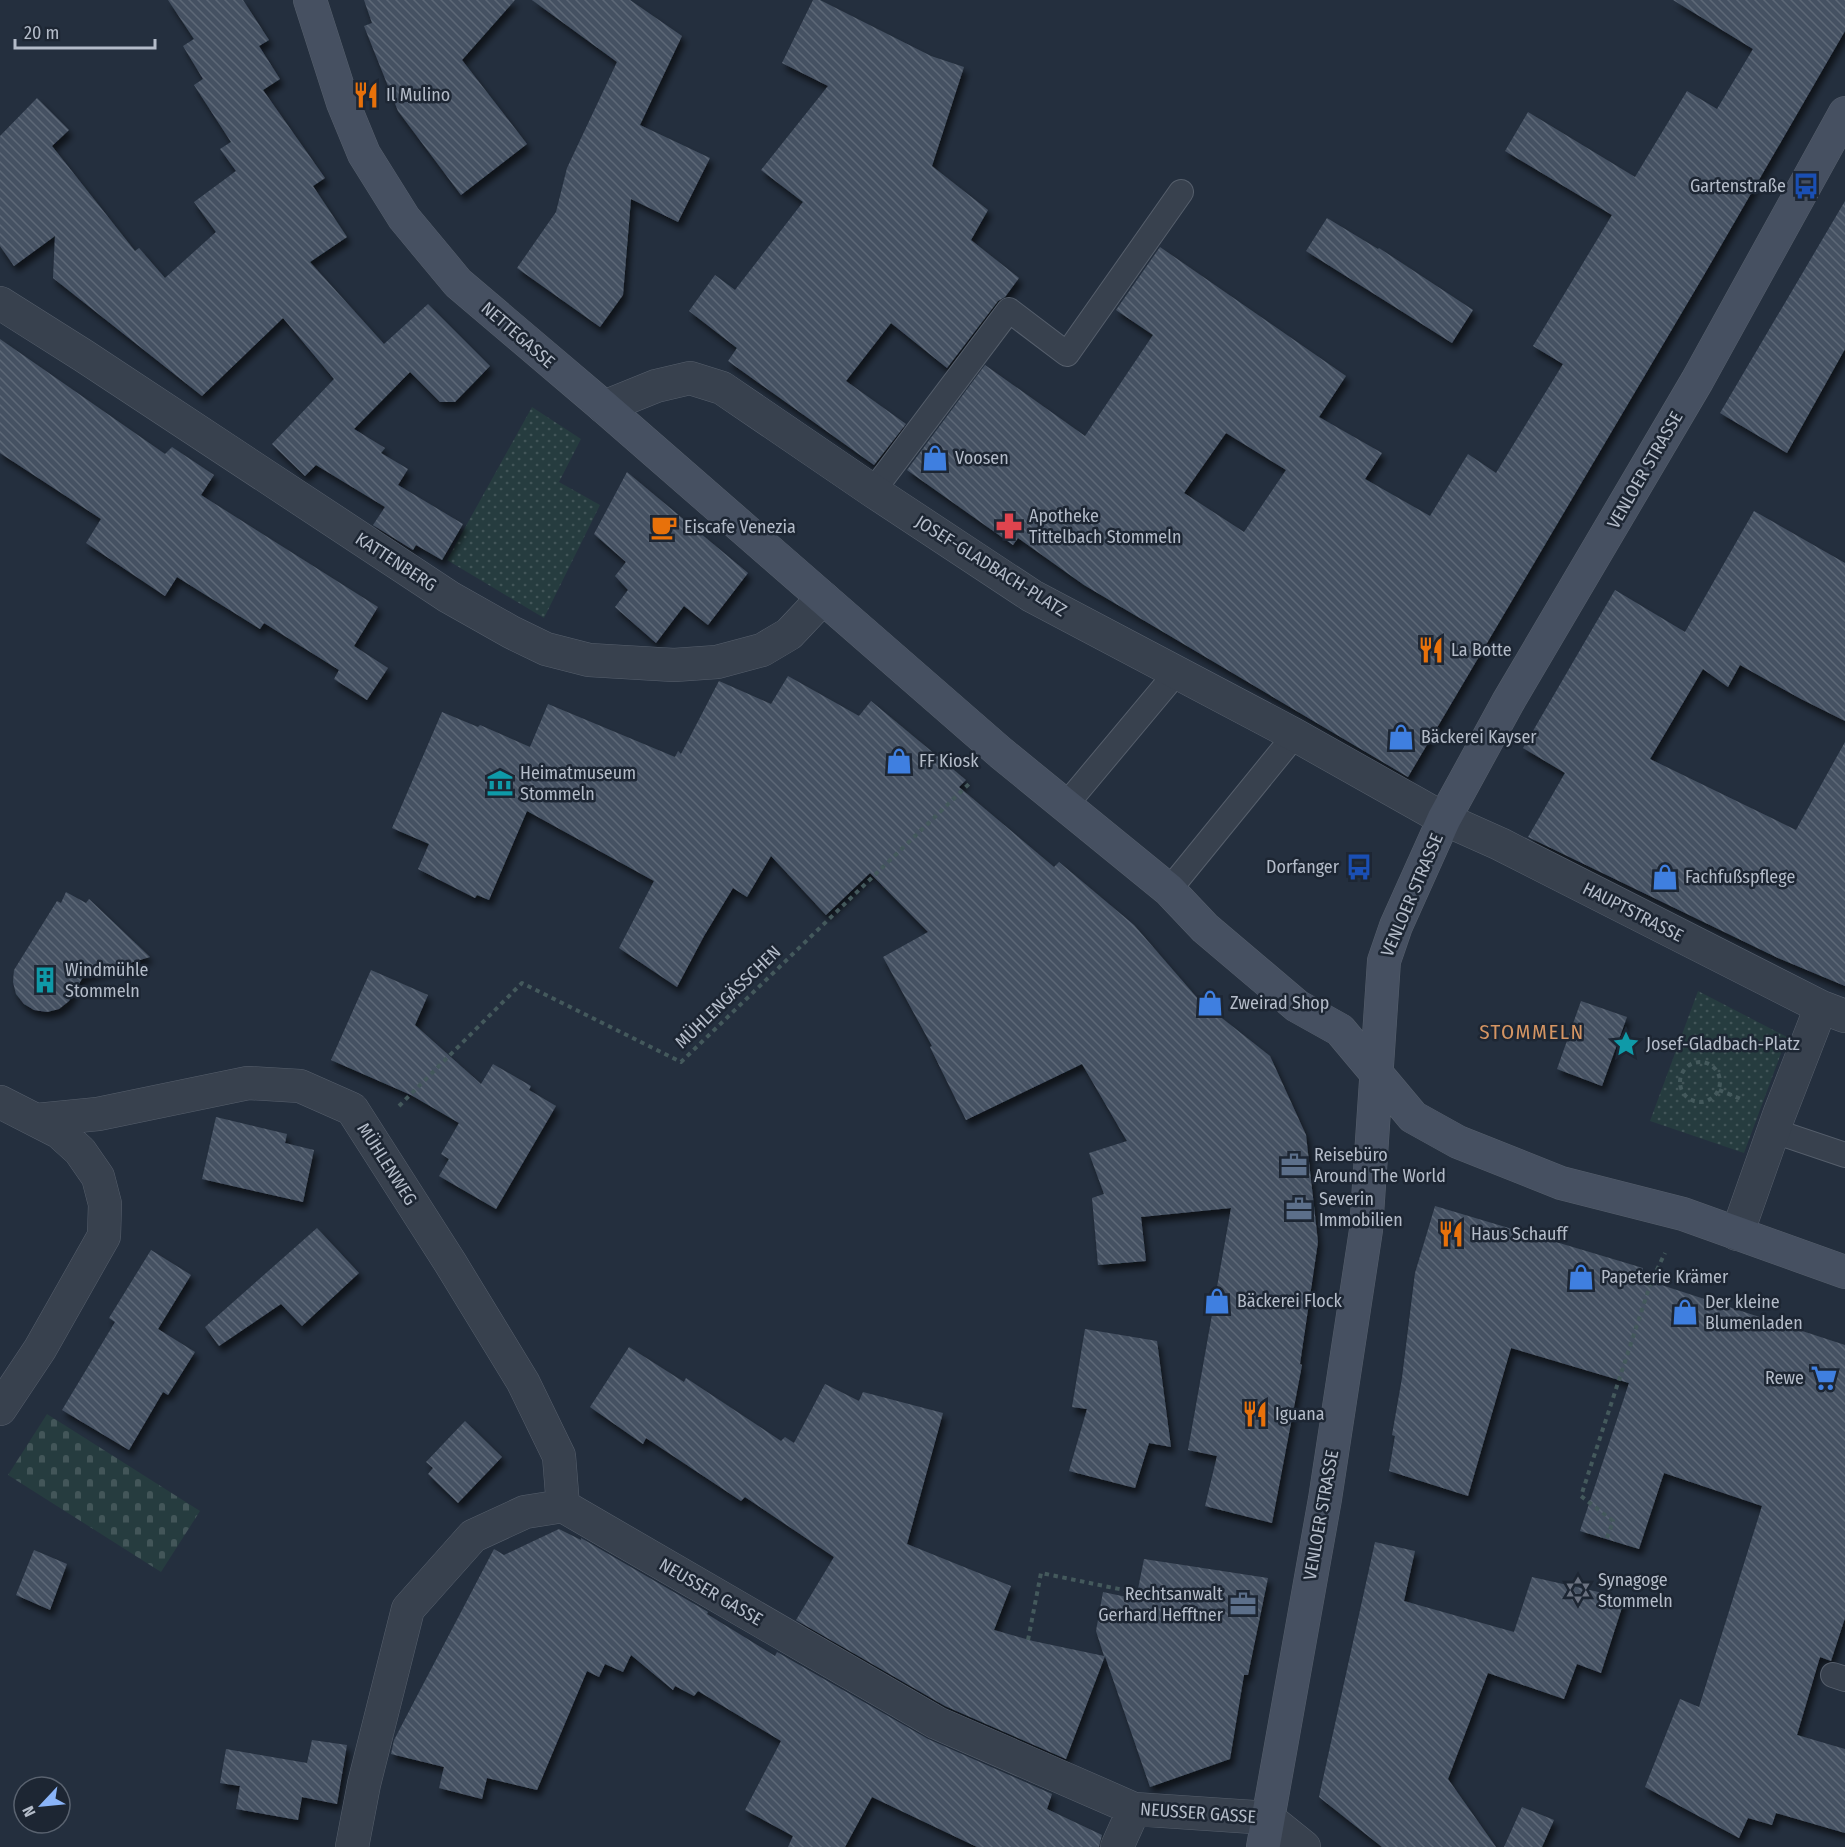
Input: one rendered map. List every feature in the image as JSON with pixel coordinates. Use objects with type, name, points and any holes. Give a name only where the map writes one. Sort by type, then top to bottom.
[{"type":"street","name":"NETTEGASSE","points":[[310,0],[343,103],[364,154],[404,218],[458,283],[604,406],[823,598]]},
{"type":"street","name":"VENLOER STRASSE","points":[[1265,1832],[1325,1499],[1366,1230],[1384,961],[1395,926],[1444,819],[1508,702],[1697,381],[1845,113]]},
{"type":"street","name":"KATTENBERG","points":[[0,303],[94,362],[449,597],[546,649],[589,660],[674,665],[717,662],[762,650],[789,634],[823,598]]},
{"type":"street","name":"JOSEF-GLADBACH-PLATZ","points":[[604,406],[656,386],[690,378],[722,388],[1032,596],[1294,735],[1444,819]]},
{"type":"street","points":[[823,598],[1001,753],[1168,890],[1205,928],[1297,1006],[1340,1030],[1413,1117],[1458,1142],[1562,1183],[1683,1214],[1845,1272]]},
{"type":"street","name":"HAUPTSTRASSE","points":[[1444,819],[1500,844],[1833,1012],[1774,1131],[1737,1234]]},
{"type":"street","name":"MÜHLENWEG","points":[[37,1120],[98,1114],[248,1083],[300,1086],[352,1109],[523,1382],[559,1456],[563,1506]]},
{"type":"street","points":[[0,1102],[59,1132],[80,1151],[98,1177],[105,1204],[104,1236],[40,1349],[0,1409]]},
{"type":"street","points":[[352,1847],[364,1784],[408,1609],[474,1536],[525,1512],[563,1506]]},
{"type":"street","name":"NEUSSER GASSE","points":[[563,1506],[937,1723],[1134,1809],[1265,1832]]},
{"type":"street","points":[[1117,1847],[1134,1809]]},
{"type":"street","points":[[1265,1832],[1304,1847]]},
{"type":"lane","points":[[873,491],[1009,310],[1067,354],[1181,192]]},
{"type":"lane","points":[[1065,806],[1177,672]]},
{"type":"lane","points":[[1168,890],[1294,735]]},
{"type":"lane","points":[[1774,1131],[1845,1155]]},
{"type":"path","name":"MÜHLENGÄSSCHEN","points":[[369,1136],[522,982],[681,1062],[1001,753]]},
{"type":"path","points":[[1694,1062],[1701,1062],[1713,1066],[1720,1077],[1719,1090],[1715,1096],[1697,1103],[1685,1096],[1680,1084],[1684,1070],[1688,1066],[1694,1062]]},
{"type":"path","points":[[1607,1538],[1613,1521],[1581,1496],[1651,1282],[1683,1214]]},
{"type":"path","points":[[1028,1640],[1041,1573],[1148,1594]]},
{"type":"green space","points":[[532,407],[581,439],[559,482],[600,505],[544,618],[447,560]]},
{"type":"green space","points":[[1698,991],[1787,1037],[1744,1153],[1650,1121]]},
{"type":"green space","points":[[47,1414],[200,1511],[161,1572],[8,1475]]},
{"type":"building","points":[[168,0],[243,0],[269,40],[259,46],[280,79],[263,90],[325,178],[313,186],[347,237],[310,262],[384,344],[428,304],[490,366],[455,402],[440,402],[410,372],[354,429],[385,448],[381,453],[408,469],[398,485],[463,524],[442,560],[416,545],[413,550],[373,525],[385,507],[316,465],[305,476],[272,444],[334,379],[283,318],[202,396],[53,278],[55,236],[14,266],[0,246],[0,136],[37,98],[69,130],[52,146],[135,251],[139,248],[165,278],[216,232],[194,202],[236,171],[220,149],[231,142],[194,85],[203,79],[183,46],[194,39]]},
{"type":"building","points":[[364,0],[515,0],[462,60],[527,144],[461,195],[398,111],[364,26],[372,23]]},
{"type":"building","points":[[532,0],[630,0],[682,36],[640,125],[710,158],[678,222],[631,199],[623,295],[600,327],[517,268],[556,212],[567,168],[617,62]]},
{"type":"building","points":[[813,0],[820,0],[931,56],[964,67],[932,166],[988,210],[971,240],[1019,278],[1005,297],[998,301],[947,368],[891,323],[846,381],[906,424],[874,465],[728,361],[737,348],[689,311],[715,275],[735,290],[803,202],[761,170],[828,86],[782,63]]},
{"type":"building","points":[[1673,0],[1845,0],[1845,31],[1408,777],[1084,585],[1018,538],[1013,545],[907,470],[985,365],[1085,436],[1153,335],[1116,310],[1160,247],[1346,376],[1319,417],[1382,453],[1365,479],[1430,516],[1468,454],[1496,473],[1563,364],[1533,346],[1612,215],[1505,151],[1528,112],[1635,177],[1687,91],[1717,109],[1753,49]],"holes":[[[1226,433],[1286,470],[1244,532],[1184,493]]]},
{"type":"building","points":[[1845,201],[1845,349],[1787,453],[1720,413]]},
{"type":"building","points":[[1327,218],[1379,248],[1473,310],[1452,343],[1306,251]]},
{"type":"building","points":[[0,339],[165,454],[172,447],[214,475],[201,495],[378,607],[354,646],[388,668],[367,700],[334,679],[339,670],[264,623],[260,629],[177,577],[165,596],[86,543],[101,519],[0,453]]},
{"type":"building","points":[[627,472],[748,573],[708,625],[684,606],[656,643],[615,607],[628,590],[615,576],[626,562],[594,534]]},
{"type":"building","points":[[1754,511],[1845,563],[1845,721],[1740,665],[1728,687],[1703,669],[1650,759],[1796,830],[1845,742],[1845,986],[1778,958],[1528,837],[1565,773],[1523,748],[1615,590],[1685,632]]},
{"type":"building","points":[[788,676],[859,716],[871,701],[966,780],[959,787],[1054,867],[1059,862],[1134,925],[1199,1000],[1270,1056],[1306,1135],[1318,1242],[1300,1364],[1302,1365],[1272,1523],[1205,1506],[1217,1456],[1188,1450],[1231,1208],[1141,1217],[1146,1261],[1098,1265],[1092,1198],[1104,1194],[1089,1153],[1127,1141],[1082,1064],[966,1120],[930,1047],[932,1046],[883,957],[928,932],[870,873],[826,915],[771,856],[747,897],[733,888],[677,987],[619,948],[654,881],[527,811],[489,900],[477,895],[475,898],[418,869],[429,844],[392,828],[442,712],[478,727],[480,725],[530,747],[548,704],[675,757],[678,751],[681,754],[719,681],[771,704]]},
{"type":"building","points":[[66,892],[86,903],[89,899],[150,957],[83,977],[69,1001],[59,1009],[47,1012],[34,1010],[24,1004],[16,994],[13,982],[14,970],[57,901],[61,903]]},
{"type":"building","points":[[371,970],[428,995],[415,1025],[481,1084],[493,1064],[531,1086],[529,1090],[556,1106],[496,1209],[439,1176],[449,1159],[441,1154],[459,1123],[411,1095],[331,1060]]},
{"type":"building","points":[[1581,1001],[1627,1017],[1602,1086],[1557,1069]]},
{"type":"building","points":[[216,1117],[287,1134],[285,1143],[314,1150],[303,1202],[202,1179]]},
{"type":"building","points":[[1435,1206],[1643,1268],[1640,1278],[1845,1345],[1845,1618],[1831,1661],[1820,1657],[1797,1735],[1845,1749],[1845,1833],[1776,1813],[1772,1825],[1748,1818],[1739,1838],[1645,1787],[1680,1699],[1699,1707],[1762,1506],[1664,1473],[1639,1549],[1580,1531],[1629,1383],[1511,1348],[1468,1496],[1389,1471],[1415,1273]]},
{"type":"building","points":[[317,1228],[359,1273],[302,1326],[281,1304],[219,1346],[205,1327]]},
{"type":"building","points":[[151,1250],[191,1275],[158,1329],[195,1352],[168,1395],[163,1392],[129,1450],[62,1410],[115,1322],[109,1318]]},
{"type":"building","points":[[1085,1329],[1157,1341],[1171,1447],[1149,1443],[1135,1488],[1069,1471],[1087,1409],[1072,1407]]},
{"type":"building","points":[[629,1347],[684,1382],[686,1378],[781,1441],[785,1437],[794,1443],[825,1384],[859,1401],[863,1392],[943,1413],[907,1544],[1011,1586],[994,1630],[1104,1656],[1096,1631],[1103,1592],[1136,1599],[1144,1559],[1268,1578],[1248,1675],[1244,1675],[1230,1759],[1150,1787],[1105,1656],[1066,1759],[945,1706],[796,1620],[834,1557],[745,1497],[741,1501],[646,1438],[643,1444],[590,1407]]},
{"type":"building","points":[[465,1421],[502,1457],[458,1503],[428,1474],[433,1468],[426,1462]]},
{"type":"building","points":[[559,1529],[581,1540],[581,1538],[708,1612],[707,1614],[775,1656],[777,1652],[928,1739],[1052,1794],[1047,1809],[1102,1835],[1099,1847],[977,1847],[872,1797],[845,1847],[788,1847],[793,1836],[745,1810],[781,1741],[698,1691],[694,1696],[675,1686],[673,1690],[631,1655],[623,1672],[605,1664],[599,1677],[587,1671],[537,1790],[487,1778],[482,1799],[439,1788],[444,1767],[391,1754],[394,1740],[494,1549],[504,1555]]},
{"type":"building","points":[[1375,1542],[1415,1551],[1404,1601],[1514,1632],[1532,1577],[1625,1598],[1601,1673],[1577,1664],[1564,1699],[1488,1673],[1448,1779],[1496,1847],[1382,1847],[1319,1797]]},
{"type":"building","points":[[34,1550],[67,1564],[50,1610],[16,1595]]},
{"type":"building","points":[[312,1740],[347,1745],[337,1804],[302,1797],[298,1820],[236,1809],[240,1786],[220,1783],[226,1749],[307,1763]]},
{"type":"building","points":[[1522,1807],[1554,1820],[1542,1847],[1504,1847]]},
{"type":"place","name":"Il Mulino","points":[[366,95]]},
{"type":"place","name":"Gartenstraße","points":[[1806,186]]},
{"type":"place","name":"Voosen","points":[[935,458]]},
{"type":"place","name":"Apotheke Tittelbach Stommeln","points":[[1009,526]]},
{"type":"place","name":"Eiscafe Venezia","points":[[664,527]]},
{"type":"place","name":"La Botte","points":[[1431,650]]},
{"type":"place","name":"Bäckerei Kayser","points":[[1401,737]]},
{"type":"place","name":"FF Kiosk","points":[[899,761]]},
{"type":"place","name":"Heimatmuseum Stommeln","points":[[500,783]]},
{"type":"place","name":"Dorfanger","points":[[1359,867]]},
{"type":"place","name":"Fachfußspflege","points":[[1665,877]]},
{"type":"place","name":"Windmühle Stommeln","points":[[45,980]]},
{"type":"place","name":"Zweirad Shop","points":[[1210,1003]]},
{"type":"place","name":"Josef-Gladbach-Platz","points":[[1626,1044]]},
{"type":"place","name":"Reisebüro Around The World","points":[[1294,1165]]},
{"type":"place","name":"Severin Immobilien","points":[[1299,1209]]},
{"type":"place","name":"Haus Schauff","points":[[1451,1234]]},
{"type":"place","name":"Papeterie Krämer","points":[[1581,1277]]},
{"type":"place","name":"Bäckerei Flock","points":[[1217,1301]]},
{"type":"place","name":"Der kleine Blumenladen","points":[[1685,1312]]},
{"type":"place","name":"Rewe","points":[[1824,1378]]},
{"type":"place","name":"Iguana","points":[[1255,1414]]},
{"type":"place","name":"Synagoge Stommeln","points":[[1578,1590]]},
{"type":"place","name":"Rechtsanwalt Gerhard Hefftner","points":[[1243,1604]]},
{"type":"district","name":"STOMMELN","points":[[1532,1032]]}]
